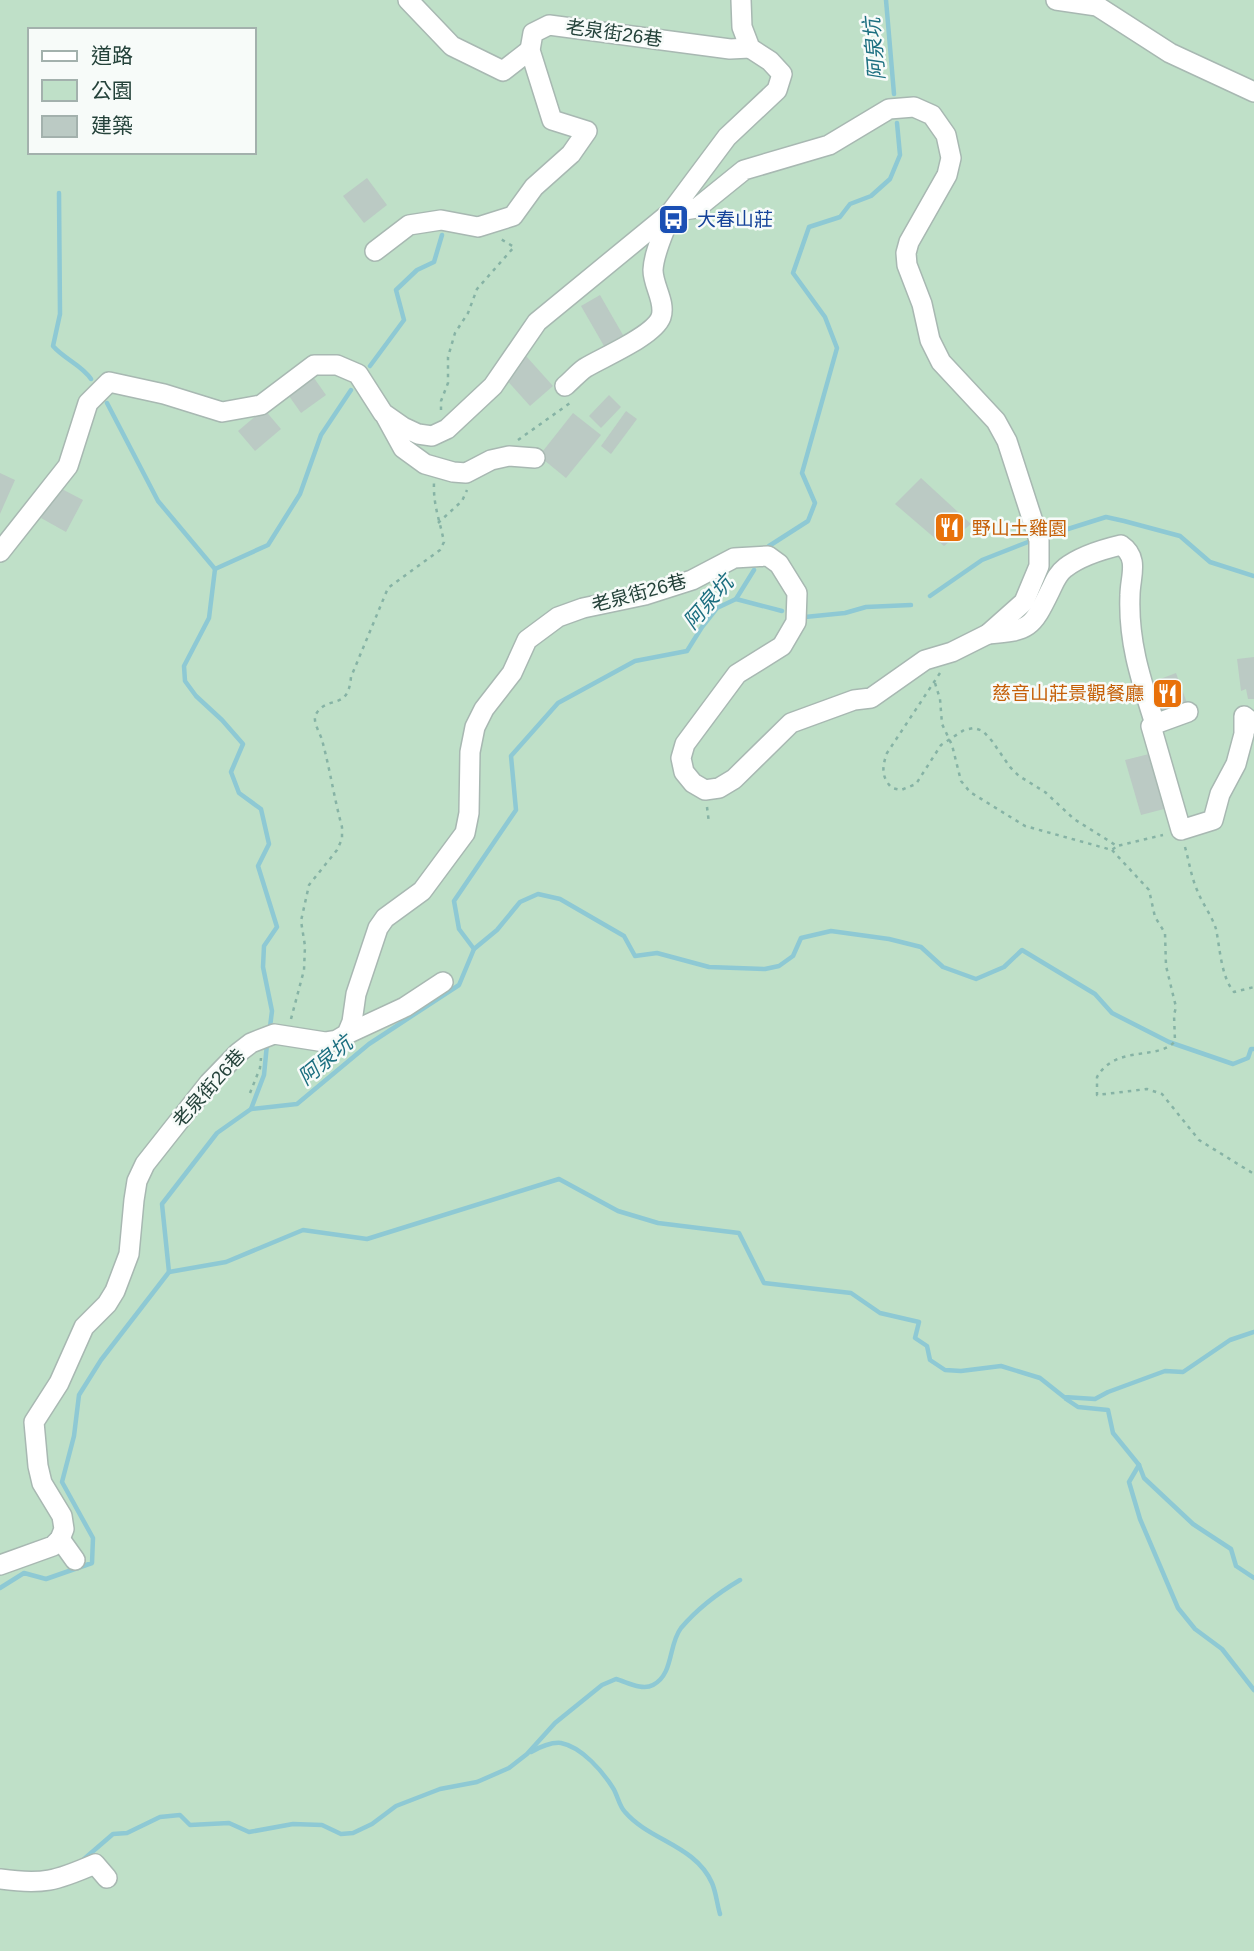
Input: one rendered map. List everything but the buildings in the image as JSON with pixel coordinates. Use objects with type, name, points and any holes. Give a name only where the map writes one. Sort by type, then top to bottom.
[{"type":"street","points":[[375,251],[409,225],[441,220],[478,227],[513,216],[534,187],[571,154],[587,131],[552,120],[530,50],[503,71],[452,46],[408,0]]},
{"type":"street","points":[[741,0],[742,27],[750,48]]},
{"type":"street","points":[[1056,0],[1097,6],[1170,53],[1254,92]]},
{"type":"street","name":"老泉街26巷","points":[[432,436],[447,429],[493,386],[537,322],[671,212],[727,137],[777,90],[782,74],[770,61],[750,48],[730,49],[549,24],[533,33],[530,50]]},
{"type":"street","name":"老泉街26巷","points":[[60,1539],[64,1529],[62,1516],[42,1483],[34,1422],[59,1383],[84,1327],[107,1304],[115,1291],[129,1254],[137,1181],[145,1164],[209,1083],[237,1053],[262,1037],[274,1034],[325,1042],[337,1040],[347,1034],[352,1022],[356,994],[378,928],[385,918],[422,891],[465,833],[469,813],[470,752],[475,727],[484,709],[512,673],[527,640],[558,617],[692,580],[734,558],[768,556],[779,564],[797,593],[796,622],[782,646],[737,674],[685,744],[681,758],[684,772],[693,783],[705,790],[719,788],[734,779],[791,723],[854,700],[871,698],[925,660],[952,652],[988,634],[1024,601],[1039,566],[1039,540],[1007,441],[996,421],[941,362],[930,340],[922,304],[908,265],[906,253],[909,242],[947,175],[950,158],[946,135],[932,115],[915,107],[889,109],[829,145],[744,170],[697,208],[671,212]]},
{"type":"street","points":[[565,386],[582,370],[637,338],[660,321],[661,303],[653,268],[671,212]]},
{"type":"street","points":[[0,552],[68,466],[88,402],[109,382],[164,394],[222,412],[261,405],[314,365],[337,365],[358,374],[403,448],[425,464],[466,473],[491,460],[509,456],[535,457]]},
{"type":"street","points":[[383,413],[403,427],[418,434],[432,436]]},
{"type":"street","points":[[988,634],[1015,632],[1029,626],[1064,569],[1121,545],[1127,550],[1134,567],[1130,593],[1133,650],[1155,724]]},
{"type":"street","points":[[1188,712],[1151,726],[1181,830],[1213,820],[1220,794],[1236,764],[1244,734],[1244,716],[1254,724]]},
{"type":"street","points":[[347,1034],[397,1012],[443,982]]},
{"type":"street","points":[[0,1565],[53,1546],[60,1539],[75,1560]]},
{"type":"street","points":[[0,1879],[31,1884],[61,1878],[95,1864],[107,1878]]},
{"type":"path","points":[[432,436],[441,416],[441,401],[447,390],[448,357],[455,333],[468,313],[477,289],[514,247],[478,227]]},
{"type":"path","points":[[289,1036],[290,1021],[304,970],[305,946],[301,921],[309,885],[337,850],[342,839],[342,827],[315,720],[316,715],[350,692],[351,677],[388,588],[440,550],[444,542],[433,497],[434,471],[425,464]]},
{"type":"path","points":[[952,652],[887,753],[883,764],[883,775],[887,783],[892,788],[901,789],[916,784],[941,745],[964,730],[974,728],[983,732],[1019,776],[1045,792],[1074,819],[1117,846]]},
{"type":"path","points":[[935,682],[940,699],[940,718],[964,786],[985,803],[1025,826],[1112,850],[1149,890],[1155,917],[1165,933],[1166,966],[1176,1007],[1175,1041],[1171,1046],[1132,1054],[1110,1062],[1097,1077],[1097,1095],[1147,1089],[1162,1094],[1199,1140],[1250,1169],[1254,1174]]},
{"type":"path","points":[[1112,850],[1117,846],[1169,834]]},
{"type":"path","points":[[1185,846],[1196,888],[1216,929],[1218,955],[1224,965],[1227,981],[1234,992],[1254,987]]},
{"type":"path","points":[[250,1093],[260,1068],[262,1037]]},
{"type":"green space","points":[[0,0],[1254,0],[1254,1951],[0,1951]]},
{"type":"waterway","name":"阿泉坑","points":[[886,0],[894,94]]},
{"type":"waterway","name":"阿泉坑","points":[[769,546],[808,521],[815,503],[802,473],[837,348],[825,317],[793,273],[809,227],[840,217],[850,204],[871,196],[890,179],[900,155],[897,123]]},
{"type":"waterway","points":[[59,193],[60,314],[53,346],[91,379]]},
{"type":"waterway","points":[[370,366],[404,320],[396,290],[417,270],[434,262],[442,235]]},
{"type":"waterway","points":[[215,569],[268,545],[300,494],[321,435],[351,390]]},
{"type":"waterway","points":[[107,403],[158,501],[215,569],[209,618],[184,666],[185,681],[243,744],[231,772],[239,793],[261,809],[269,844],[258,866],[277,927],[264,946],[263,967],[272,1011],[270,1027]]},
{"type":"waterway","points":[[1052,534],[1106,517],[1180,536],[1210,562],[1254,576]]},
{"type":"waterway","points":[[930,596],[982,560],[1028,542]]},
{"type":"waterway","name":"阿泉坑","points":[[0,1588],[24,1573],[46,1579],[92,1563],[93,1538],[62,1482],[74,1436],[79,1395],[101,1360],[169,1272],[162,1204],[217,1133],[251,1109],[297,1104],[369,1044],[459,985],[474,949],[459,929],[454,901],[516,810],[511,756],[558,703],[635,661],[687,651],[717,608],[736,599],[754,570]]},
{"type":"waterway","points":[[736,599],[782,611]]},
{"type":"waterway","points":[[805,617],[845,613],[866,607],[911,605]]},
{"type":"waterway","points":[[474,949],[497,930],[520,902],[538,894],[560,899],[624,936],[635,956],[657,953],[709,967],[765,969],[779,966],[793,956],[801,938],[831,931],[889,939],[921,947],[943,967],[976,979],[1004,967],[1022,950],[1095,994],[1112,1013],[1169,1042],[1233,1064],[1248,1058],[1251,1049],[1254,1049]]},
{"type":"waterway","points":[[251,1109],[264,1075],[267,1044]]},
{"type":"waterway","points":[[169,1272],[226,1262],[303,1230],[367,1239],[559,1179],[618,1211],[658,1223],[739,1233],[764,1283],[851,1293],[880,1313],[919,1322],[915,1338],[927,1346],[930,1360],[945,1370],[961,1371],[1001,1366],[1040,1378],[1064,1397],[1095,1399],[1165,1371],[1183,1372],[1230,1340],[1254,1332]]},
{"type":"waterway","points":[[1066,1399],[1078,1407],[1108,1410],[1113,1433],[1139,1465],[1144,1478],[1193,1524],[1231,1549],[1236,1566],[1254,1578]]},
{"type":"waterway","points":[[1139,1465],[1129,1482],[1140,1519],[1178,1608],[1195,1629],[1222,1649],[1254,1690]]},
{"type":"waterway","points":[[84,1859],[113,1834],[127,1833],[160,1817],[180,1815],[190,1825],[229,1823],[249,1832],[293,1824],[322,1825],[341,1834],[353,1833],[372,1824],[396,1806],[440,1789],[477,1782],[509,1768],[527,1754],[555,1723],[602,1685],[616,1679],[649,1687],[660,1680],[668,1667],[681,1628],[709,1601],[740,1580]]},
{"type":"waterway","points":[[531,1752],[554,1743],[577,1749],[604,1775],[623,1810],[635,1822],[684,1851],[704,1870],[713,1887],[720,1914]]},
{"type":"place","name":"大春山莊","points":[[674,219]]},
{"type":"place","name":"野山土雞園","points":[[949,528]]},
{"type":"place","name":"慈音山莊景觀餐廳","points":[[1167,693]]}]
